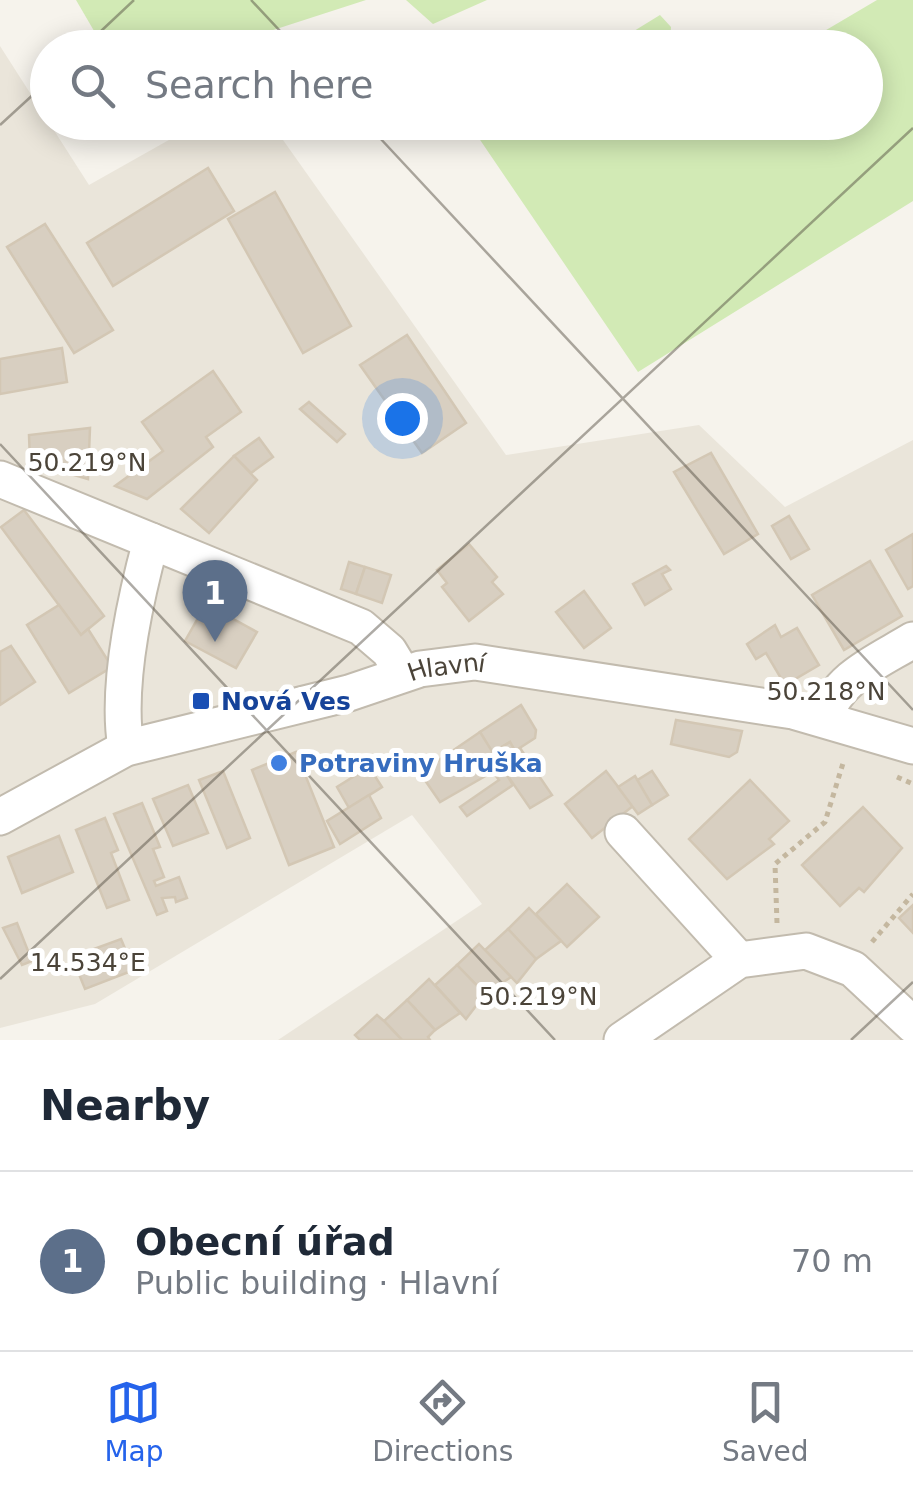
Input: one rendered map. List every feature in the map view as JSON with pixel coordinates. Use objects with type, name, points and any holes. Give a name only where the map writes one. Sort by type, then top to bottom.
[{"type":"street","points":[[0,479],[361,628],[389,651],[403,674]]},
{"type":"street","points":[[126,748],[122,725],[134,616],[151,541]]},
{"type":"street","points":[[824,719],[831,696],[851,677],[913,640]]},
{"type":"street","name":"Hlavní","points":[[0,817],[126,748],[349,693],[403,674],[476,662],[824,719],[913,746]]},
{"type":"street","points":[[623,832],[738,960]]},
{"type":"street","points":[[622,1040],[738,960],[806,951],[853,970],[913,1025]]},
{"type":"path","points":[[778,956],[776,864],[825,822],[845,756]]},
{"type":"path","points":[[853,970],[887,919],[913,894]]},
{"type":"shaded area","points":[[0,46],[30,93],[30,140],[60,140],[89,185],[169,140],[283,140],[506,455],[699,425],[785,507],[913,440],[913,1040],[278,1040],[482,904],[412,815],[95,1004],[0,1028]]},
{"type":"green space","points":[[76,0],[366,0],[273,30],[94,30]]},
{"type":"green space","points":[[406,0],[487,0],[433,24]]},
{"type":"green space","points":[[877,0],[913,0],[913,201],[638,372],[480,140],[883,140],[883,30],[826,30]]},
{"type":"green space","points":[[660,15],[671,27],[671,30],[636,30]]},
{"type":"building","points":[[208,168],[234,211],[113,286],[87,243]]},
{"type":"building","points":[[275,192],[351,326],[303,353],[228,219]]},
{"type":"building","points":[[45,224],[113,330],[74,353],[7,247]]},
{"type":"building","points":[[407,335],[466,423],[422,453],[360,365]]},
{"type":"building","points":[[62,348],[67,382],[0,394],[0,359]]},
{"type":"building","points":[[213,371],[241,412],[206,437],[213,447],[147,499],[115,486],[163,451],[142,422]]},
{"type":"building","points":[[309,402],[345,434],[337,442],[300,409]]},
{"type":"building","points":[[90,428],[88,479],[30,462],[29,435]]},
{"type":"building","points":[[259,438],[273,457],[251,473],[234,456]]},
{"type":"building","points":[[711,453],[758,534],[724,554],[674,472]]},
{"type":"building","points":[[234,456],[257,480],[209,533],[181,509]]},
{"type":"building","points":[[24,510],[104,616],[81,635],[1,527]]},
{"type":"building","points":[[789,516],[809,549],[791,559],[772,526]]},
{"type":"building","points":[[913,534],[913,586],[908,589],[886,550]]},
{"type":"building","points":[[469,544],[497,577],[492,582],[503,594],[469,621],[442,587],[447,583],[437,570]]},
{"type":"building","points":[[870,561],[902,616],[844,650],[812,595]]},
{"type":"building","points":[[349,562],[365,567],[356,594],[341,589]]},
{"type":"building","points":[[666,566],[670,570],[662,574],[671,589],[645,605],[633,584]]},
{"type":"building","points":[[365,567],[391,575],[382,603],[356,594]]},
{"type":"building","points":[[584,591],[611,628],[584,648],[556,612]]},
{"type":"building","points":[[206,604],[257,632],[236,668],[185,641]]},
{"type":"building","points":[[59,605],[81,635],[88,629],[112,667],[69,693],[27,625]]},
{"type":"building","points":[[775,625],[781,637],[797,628],[819,665],[785,685],[766,653],[756,659],[747,644]]},
{"type":"building","points":[[11,646],[35,682],[0,705],[0,652]]},
{"type":"building","points":[[521,705],[536,730],[535,738],[515,751],[510,742],[492,753],[480,732]]},
{"type":"building","points":[[676,720],[742,731],[737,752],[729,757],[671,744]]},
{"type":"building","points":[[480,732],[513,785],[467,816],[460,807],[499,780],[484,760],[480,763],[489,774],[440,802],[420,773]]},
{"type":"building","points":[[510,742],[515,751],[520,748],[552,795],[530,808],[492,753]]},
{"type":"building","points":[[296,752],[334,847],[289,865],[252,770]]},
{"type":"building","points":[[369,767],[382,787],[349,808],[337,787]]},
{"type":"building","points":[[223,771],[250,838],[227,848],[199,780]]},
{"type":"building","points":[[606,771],[633,806],[592,838],[565,804]]},
{"type":"building","points":[[652,771],[668,795],[652,805],[636,781]]},
{"type":"building","points":[[635,776],[652,805],[638,814],[618,787]]},
{"type":"building","points":[[750,780],[789,821],[769,839],[774,844],[727,879],[689,839]]},
{"type":"building","points":[[188,785],[208,833],[173,846],[153,799]]},
{"type":"building","points":[[369,795],[381,818],[340,844],[327,821]]},
{"type":"building","points":[[142,803],[160,847],[153,849],[164,877],[154,881],[156,886],[179,877],[187,898],[176,902],[175,897],[162,898],[167,911],[157,915],[114,814]]},
{"type":"building","points":[[863,807],[902,848],[864,892],[859,888],[840,906],[802,865]]},
{"type":"building","points":[[105,818],[118,850],[111,853],[129,900],[107,908],[76,830]]},
{"type":"building","points":[[59,836],[73,872],[22,893],[8,857]]},
{"type":"building","points":[[567,884],[599,917],[567,947],[536,914]]},
{"type":"building","points":[[913,905],[913,933],[899,918]]},
{"type":"building","points":[[529,908],[561,941],[536,959],[508,929]]},
{"type":"building","points":[[17,923],[32,961],[22,965],[3,928]]},
{"type":"building","points":[[508,929],[536,959],[517,983],[485,950]]},
{"type":"building","points":[[121,939],[134,970],[85,989],[72,957]]},
{"type":"building","points":[[479,944],[511,977],[485,994],[457,965]]},
{"type":"building","points":[[457,965],[485,994],[466,1019],[435,985]]},
{"type":"building","points":[[429,979],[460,1013],[435,1030],[407,1000]]},
{"type":"building","points":[[407,1000],[435,1030],[428,1037],[430,1040],[402,1040],[384,1021]]},
{"type":"building","points":[[377,1015],[402,1040],[360,1040],[355,1035]]},
{"type":"place","name":"Obecní úřad","points":[[215,642]]},
{"type":"place","name":"Nová Ves","points":[[201,701]]},
{"type":"place","name":"Potraviny Hruška","points":[[279,763]]}]
